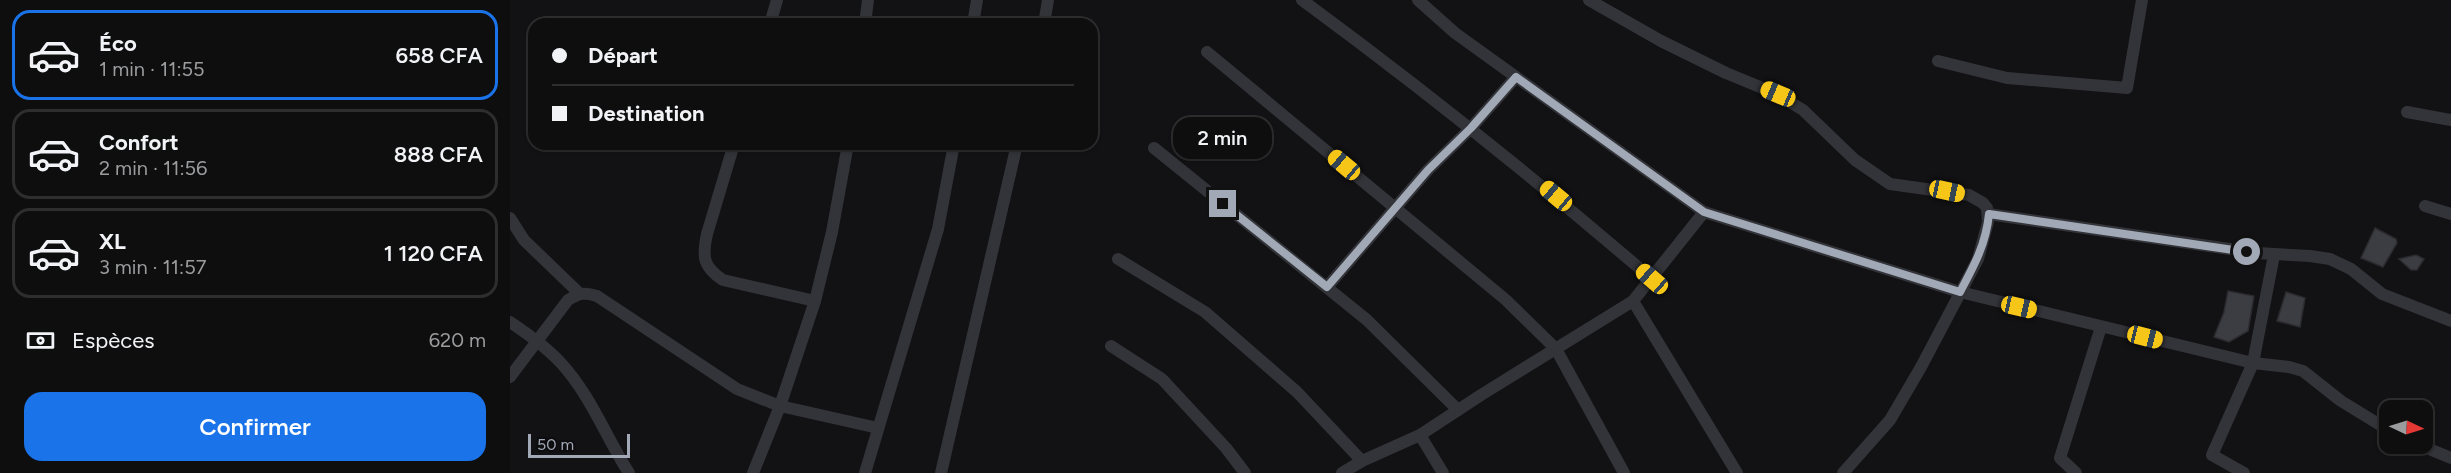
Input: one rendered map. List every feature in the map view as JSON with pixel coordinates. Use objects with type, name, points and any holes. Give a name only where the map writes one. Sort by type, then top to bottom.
[{"type":"street","points":[[772,18],[777,0]]},
{"type":"street","points":[[866,18],[868,0]]},
{"type":"street","points":[[974,18],[977,0]]},
{"type":"street","points":[[1045,18],[1048,0]]},
{"type":"street","points":[[1302,0],[1540,183],[1652,279]]},
{"type":"street","points":[[1418,0],[1455,33],[1704,212],[1960,292],[2253,363],[2303,371],[2328,393],[2379,424]]},
{"type":"street","points":[[1589,0],[1661,41],[1726,73],[1778,94],[1803,110],[1855,160],[1890,184],[1969,195],[1983,203],[1989,214],[1985,240],[1978,259],[1890,420],[1843,473]]},
{"type":"street","points":[[1938,61],[2007,78],[2127,88],[2142,0]]},
{"type":"street","points":[[1207,52],[1506,300],[1556,349],[1624,473]]},
{"type":"street","points":[[1327,287],[1428,170],[1471,128],[1516,77]]},
{"type":"street","points":[[2407,112],[2451,120]]},
{"type":"street","points":[[1154,148],[1367,320],[1458,410]]},
{"type":"street","points":[[732,150],[707,234],[705,261],[712,272],[723,280],[815,301]]},
{"type":"street","points":[[753,473],[780,406],[815,301],[832,232],[847,150]]},
{"type":"street","points":[[866,473],[938,229],[953,150]]},
{"type":"street","points":[[940,473],[1016,150]]},
{"type":"street","points":[[2425,207],[2451,214]]},
{"type":"street","points":[[1342,473],[1362,461],[1420,435],[1634,301],[1704,212]]},
{"type":"street","points":[[1989,214],[2274,255],[2310,256],[2330,260],[2351,269],[2382,294],[2451,321]]},
{"type":"street","points":[[510,218],[524,240],[579,293],[597,296],[737,389],[780,406],[878,428]]},
{"type":"street","points":[[2244,473],[2212,455],[2253,363],[2274,255]]},
{"type":"street","points":[[1118,259],[1204,312],[1297,392],[1362,461]]},
{"type":"street","points":[[510,377],[568,300],[579,293]]},
{"type":"street","points":[[1634,301],[1737,473]]},
{"type":"street","points":[[510,322],[538,341],[562,364],[583,393],[629,473]]},
{"type":"street","points":[[2076,473],[2060,458],[2101,327]]},
{"type":"street","points":[[1111,345],[1162,380],[1226,448],[1245,473]]},
{"type":"street","points":[[1420,435],[1443,473]]},
{"type":"street","points":[[2433,451],[2451,458]]},
{"type":"building","points":[[2375,228],[2396,239],[2397,243],[2383,267],[2361,258]]},
{"type":"building","points":[[2416,255],[2424,259],[2417,270],[2411,270],[2399,259]]},
{"type":"building","points":[[2228,291],[2254,296],[2248,331],[2229,342],[2214,337],[2224,312]]},
{"type":"building","points":[[2286,292],[2305,298],[2300,327],[2277,321]]},
{"type":"route","points":[[1223,204],[1327,287],[1428,170],[1471,128],[1516,77],[1704,212],[1960,292],[1978,259],[1985,240],[1989,214],[2247,252]]}]
